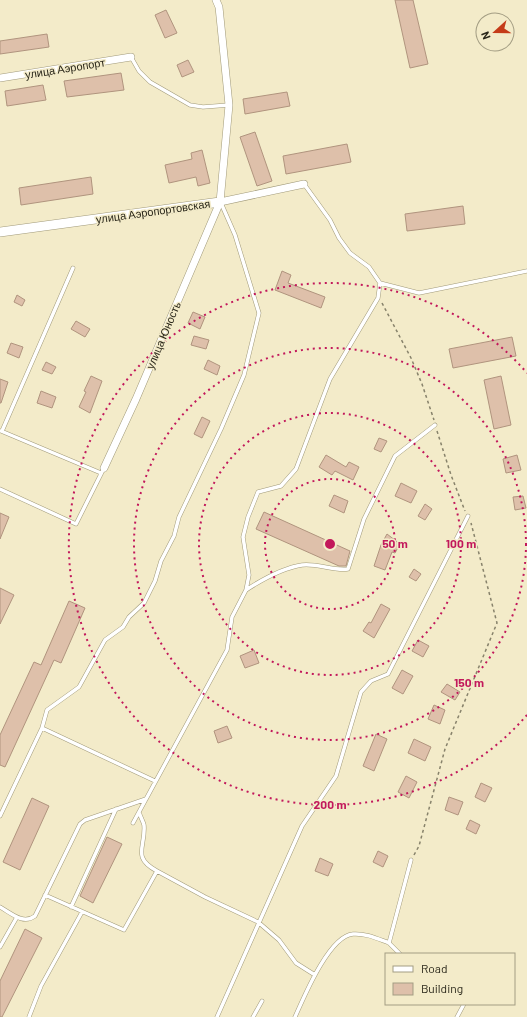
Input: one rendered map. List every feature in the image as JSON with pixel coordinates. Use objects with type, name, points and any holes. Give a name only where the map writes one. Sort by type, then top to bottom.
[{"type":"street","name":"улица Юность","points":[[102,471],[136,399],[220,202],[229,105],[219,6],[216,0]]},
{"type":"street","name":"улица Аэропорт","points":[[0,78],[131,57]]},
{"type":"street","name":"улица Аэропортовская","points":[[0,232],[220,202],[304,184]]},
{"type":"lane","points":[[131,57],[139,71],[150,82],[190,105],[203,107],[229,105]]},
{"type":"lane","points":[[133,823],[227,650],[232,617],[246,590],[249,575],[243,537],[248,517],[258,492],[282,486],[296,469],[330,379],[378,298],[380,283],[369,267],[350,253],[339,238],[330,220],[304,184]]},
{"type":"lane","points":[[0,816],[42,728],[47,710],[79,687],[105,640],[123,627],[129,617],[144,603],[174,536],[179,517],[221,429],[244,376],[259,313],[234,235],[220,202]]},
{"type":"lane","points":[[0,488],[76,524],[102,471],[1,431],[73,268]]},
{"type":"lane","points":[[380,283],[419,292],[527,271]]},
{"type":"lane","points":[[246,590],[271,575],[303,565],[340,570],[348,569],[364,519],[395,456],[435,424]]},
{"type":"lane","points":[[217,1017],[302,826],[336,776],[361,692],[371,681],[388,674],[468,516]]},
{"type":"lane","points":[[42,728],[155,781]]},
{"type":"lane","points":[[0,907],[22,920],[31,919],[35,916],[80,824],[85,820],[146,799]]},
{"type":"lane","points":[[71,907],[116,809]]},
{"type":"lane","points":[[139,812],[144,824],[141,853],[147,866],[258,922],[280,940],[296,963],[315,975]]},
{"type":"lane","points":[[389,943],[411,860]]},
{"type":"lane","points":[[45,895],[124,930],[157,872]]},
{"type":"lane","points":[[29,1017],[42,986],[82,912]]},
{"type":"lane","points":[[0,948],[17,917]]},
{"type":"lane","points":[[294,1017],[315,975],[332,949],[343,937],[352,934],[364,934],[389,943],[399,953]]},
{"type":"lane","points":[[254,1017],[262,1001]]},
{"type":"lane","points":[[457,1017],[463,1005]]},
{"type":"path","points":[[378,298],[411,358],[422,384],[451,475],[471,520],[496,624],[445,749],[420,846],[411,860]]},
{"type":"building","points":[[395,0],[413,0],[428,64],[410,68]]},
{"type":"building","points":[[166,10],[177,33],[165,38],[155,15]]},
{"type":"building","points":[[47,34],[49,47],[0,54],[0,41]]},
{"type":"building","points":[[188,60],[194,72],[182,77],[177,65]]},
{"type":"building","points":[[121,73],[124,90],[67,97],[64,81]]},
{"type":"building","points":[[43,85],[46,100],[7,106],[5,91]]},
{"type":"building","points":[[287,92],[290,106],[245,114],[243,99]]},
{"type":"building","points":[[255,132],[272,181],[257,186],[240,137]]},
{"type":"building","points":[[347,144],[351,162],[286,174],[283,156]]},
{"type":"building","points":[[202,150],[210,183],[198,186],[196,177],[169,183],[165,165],[192,159],[191,153]]},
{"type":"building","points":[[91,177],[93,194],[21,205],[19,188]]},
{"type":"building","points":[[463,206],[465,224],[407,231],[405,214]]},
{"type":"building","points":[[282,271],[291,275],[288,283],[325,297],[321,308],[275,290]]},
{"type":"building","points":[[17,295],[25,300],[22,306],[14,302]]},
{"type":"building","points":[[193,312],[205,317],[200,329],[188,323]]},
{"type":"building","points":[[76,321],[90,329],[85,337],[71,329]]},
{"type":"building","points":[[194,336],[209,340],[206,349],[191,345]]},
{"type":"building","points":[[512,337],[516,356],[453,368],[449,349]]},
{"type":"building","points":[[11,343],[23,347],[19,358],[7,353]]},
{"type":"building","points":[[208,360],[220,366],[217,375],[204,369]]},
{"type":"building","points":[[46,362],[56,367],[52,374],[42,370]]},
{"type":"building","points":[[91,376],[102,381],[90,413],[79,407]]},
{"type":"building","points":[[501,376],[511,425],[494,429],[484,380]]},
{"type":"building","points":[[0,379],[8,382],[1,403],[0,403]]},
{"type":"building","points":[[41,391],[56,397],[52,408],[37,403]]},
{"type":"building","points":[[202,417],[210,421],[202,438],[194,434]]},
{"type":"building","points":[[379,438],[387,441],[381,452],[374,449]]},
{"type":"building","points":[[326,455],[346,467],[349,462],[359,467],[353,480],[335,471],[332,475],[319,467]]},
{"type":"building","points":[[517,455],[521,470],[506,473],[503,459]]},
{"type":"building","points":[[401,483],[417,491],[411,503],[395,496]]},
{"type":"building","points":[[334,495],[348,501],[344,513],[329,506]]},
{"type":"building","points":[[523,496],[526,508],[515,510],[513,497]]},
{"type":"building","points":[[425,504],[432,509],[425,520],[418,516]]},
{"type":"building","points":[[264,512],[350,551],[346,566],[339,566],[256,529]]},
{"type":"building","points":[[0,513],[9,517],[0,539]]},
{"type":"building","points":[[387,534],[400,544],[395,553],[392,552],[385,570],[374,566],[381,545]]},
{"type":"building","points":[[414,569],[421,574],[416,581],[409,577]]},
{"type":"building","points":[[0,588],[14,595],[0,624]]},
{"type":"building","points":[[69,601],[85,608],[61,663],[54,660],[5,767],[0,765],[0,735],[34,662],[41,665]]},
{"type":"building","points":[[381,604],[390,609],[374,638],[363,631],[369,622],[371,623]]},
{"type":"building","points":[[418,640],[429,646],[423,657],[412,651]]},
{"type":"building","points":[[254,650],[259,663],[245,668],[240,656]]},
{"type":"building","points":[[402,670],[413,676],[403,694],[392,688]]},
{"type":"building","points":[[447,684],[460,692],[455,700],[441,692]]},
{"type":"building","points":[[434,705],[445,710],[440,724],[428,719]]},
{"type":"building","points":[[227,726],[232,738],[218,743],[214,731]]},
{"type":"building","points":[[376,734],[387,739],[374,771],[363,766]]},
{"type":"building","points":[[414,739],[431,747],[425,761],[408,753]]},
{"type":"building","points":[[406,776],[417,782],[409,798],[398,792]]},
{"type":"building","points":[[481,783],[492,788],[485,802],[475,797]]},
{"type":"building","points":[[449,797],[463,802],[458,815],[445,810]]},
{"type":"building","points":[[32,798],[49,806],[20,870],[3,862]]},
{"type":"building","points":[[470,820],[480,825],[476,834],[466,829]]},
{"type":"building","points":[[107,837],[122,844],[93,903],[80,896]]},
{"type":"building","points":[[378,851],[388,856],[383,867],[373,862]]},
{"type":"building","points":[[320,858],[333,864],[328,876],[315,871]]},
{"type":"building","points":[[25,929],[42,938],[2,1017],[0,1017],[0,981]]}]
